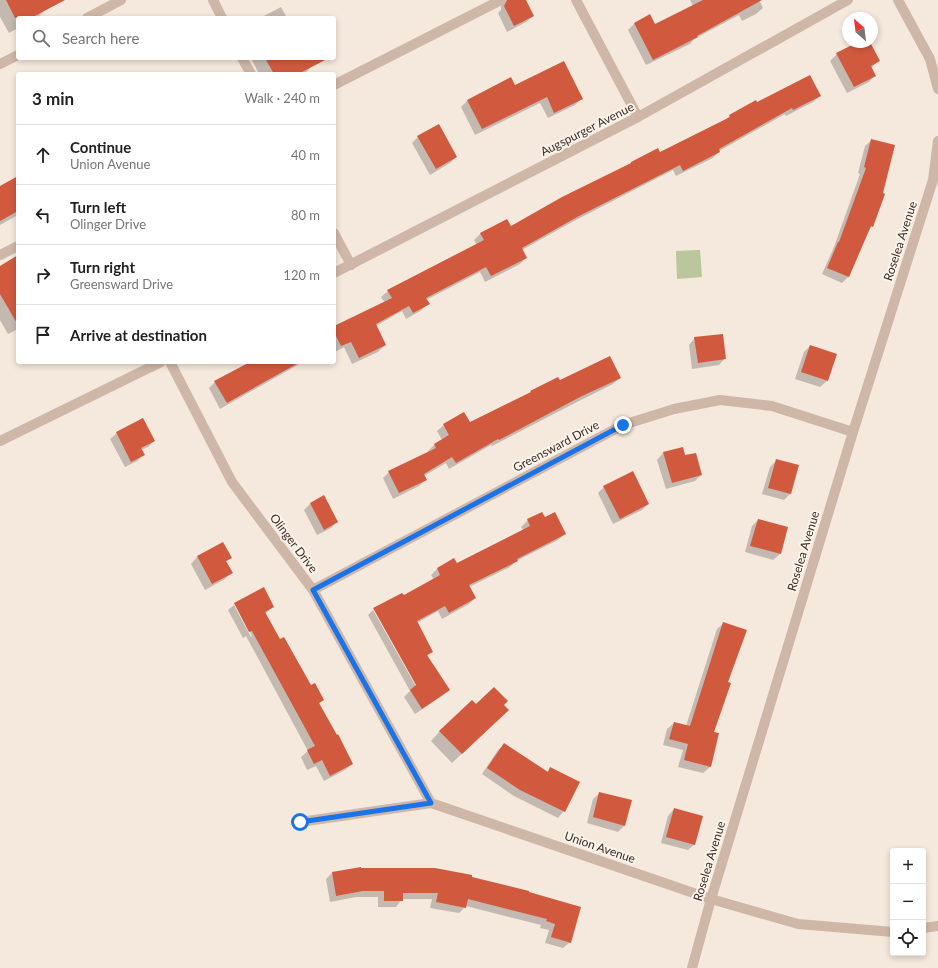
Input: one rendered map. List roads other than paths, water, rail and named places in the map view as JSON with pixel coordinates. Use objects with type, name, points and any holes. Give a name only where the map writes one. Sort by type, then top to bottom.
[{"type":"street","points":[[91,16],[121,0]]},
{"type":"street","points":[[213,0],[221,16]]},
{"type":"street","points":[[336,84],[501,0]]},
{"type":"street","points":[[576,0],[638,118]]},
{"type":"street","name":"Augspurger Avenue","points":[[336,272],[638,118],[848,0]]},
{"type":"street","points":[[898,0],[930,59],[938,89]]},
{"type":"street","points":[[0,64],[16,56]]},
{"type":"street","points":[[243,60],[249,72]]},
{"type":"street","name":"Roselea Avenue","points":[[692,968],[711,899],[853,432],[933,180],[938,141]]},
{"type":"street","points":[[336,236],[351,265]]},
{"type":"street","points":[[0,255],[16,247]]},
{"type":"street","points":[[0,441],[157,364]]},
{"type":"street","name":"Olinger Drive","points":[[171,364],[232,482],[313,590],[431,803]]},
{"type":"street","name":"Greensward Drive","points":[[313,590],[623,425],[674,409],[720,400],[772,406],[853,432]]},
{"type":"street","name":"Union Avenue","points":[[300,822],[431,803],[711,899],[798,924],[890,932]]},
{"type":"street","points":[[926,928],[938,926]]}]
